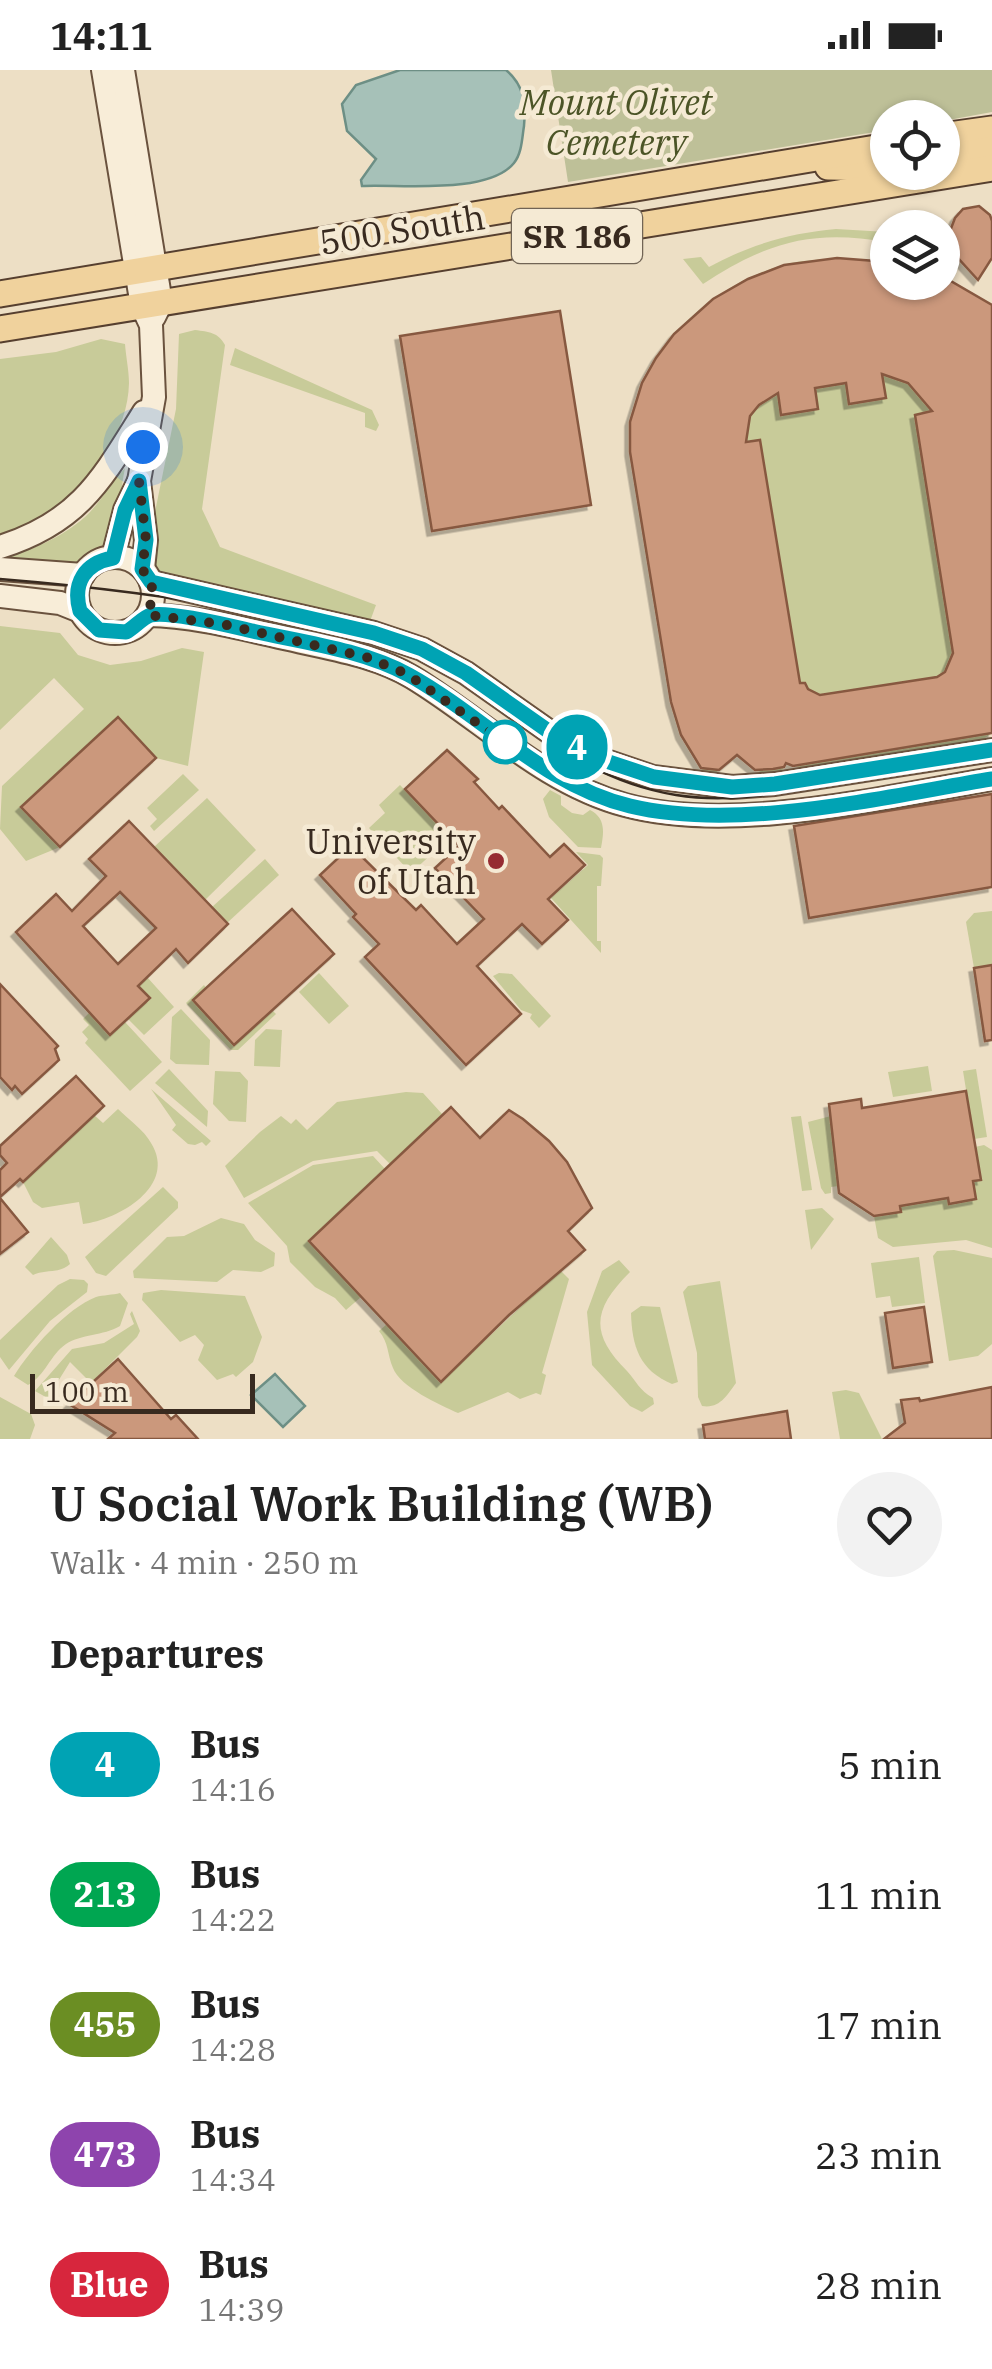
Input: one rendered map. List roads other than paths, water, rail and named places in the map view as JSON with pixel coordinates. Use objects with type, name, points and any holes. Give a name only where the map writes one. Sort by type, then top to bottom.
[{"type":"main road","points":[[960,133],[992,129]]},
{"type":"main road","name":"500 South","points":[[0,294],[870,149]]},
{"type":"main road","points":[[960,155],[992,149]]},
{"type":"main road","points":[[771,166],[870,168]]},
{"type":"main road","name":"500 South","points":[[0,330],[151,311],[596,232],[992,168]]},
{"type":"main road","points":[[596,232],[606,217],[685,202],[739,171]]},
{"type":"street","points":[[103,70],[146,271]]},
{"type":"street","points":[[113,558],[125,510],[139,481],[154,397],[151,311],[123,70]]},
{"type":"street","points":[[0,547],[24,540],[60,520],[86,498],[154,397]]},
{"type":"street","points":[[0,596],[60,603],[80,611],[99,630],[112,634],[126,632],[148,615],[153,594],[147,576],[139,481]]},
{"type":"street","points":[[80,611],[77,595],[83,575],[101,560],[134,562],[147,576],[374,633],[422,649],[466,673],[554,735],[606,761],[654,777],[732,787],[775,784],[992,750]]},
{"type":"street","points":[[0,569],[83,575]]},
{"type":"street","points":[[148,615],[222,624],[366,657],[407,674],[526,758],[576,787],[644,809],[726,817],[766,814],[992,779]]},
{"type":"water","points":[[400,70],[506,70],[517,82],[524,102],[522,140],[514,163],[502,173],[464,184],[362,186],[361,180],[376,159],[347,131],[342,104],[356,85]]},
{"type":"water","points":[[275,1374],[305,1406],[283,1427],[251,1395]]},
{"type":"tram line","points":[[0,579],[221,606],[382,643],[445,672],[568,754],[636,786],[676,795],[759,796],[992,759]]},
{"type":"place","name":"University of Utah","points":[[496,861]]},
{"type":"park label","name":"Mount Olivet Cemetery","points":[[616,122]]}]
